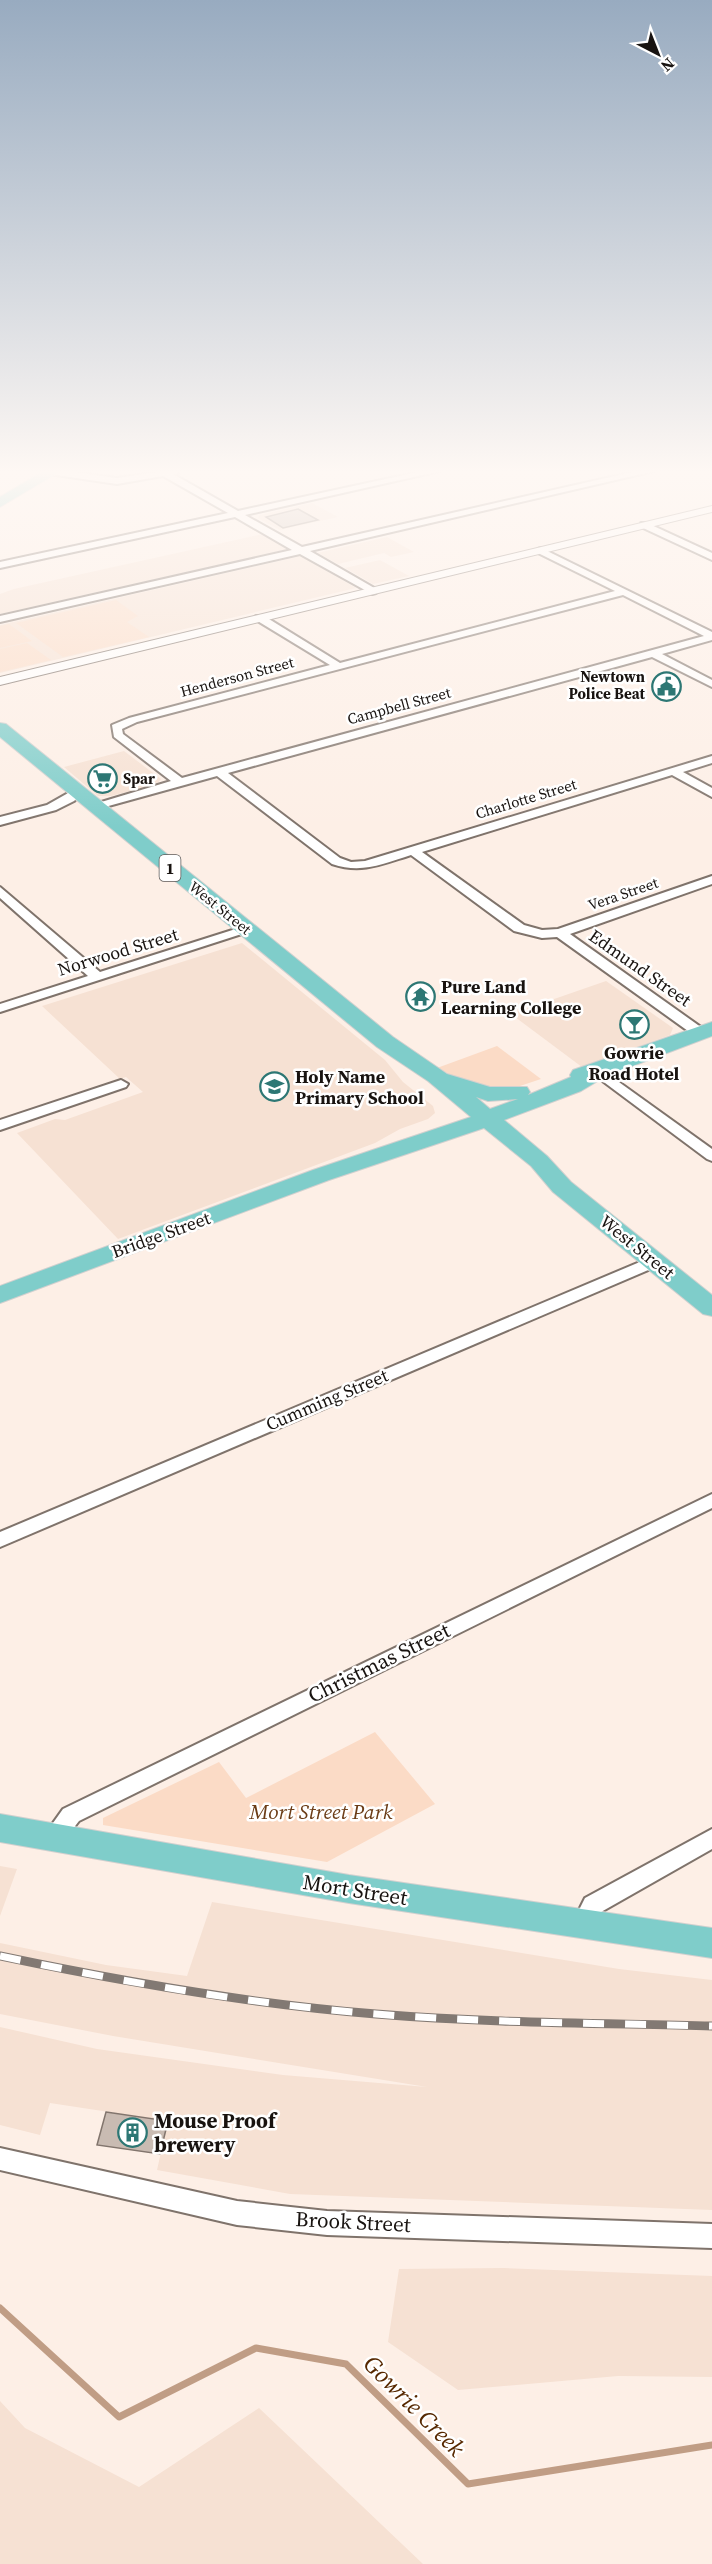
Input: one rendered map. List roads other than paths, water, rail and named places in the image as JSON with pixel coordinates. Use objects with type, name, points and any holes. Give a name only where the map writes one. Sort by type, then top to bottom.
[{"type":"main road","name":"West Street","points":[[0,728],[385,1042],[420,1064],[523,1168],[562,1187]]},
{"type":"main road","name":"Bridge Street","points":[[471,1117],[519,1092],[598,1071],[708,1031]]},
{"type":"main road","name":"West Street","points":[[385,1042],[406,1071],[471,1117],[516,1142],[539,1161],[562,1187],[712,1308]]},
{"type":"main road","points":[[420,1064],[446,1079],[481,1092],[497,1095],[519,1092]]},
{"type":"main road","name":"Bridge Street","points":[[0,1295],[471,1117],[573,1086],[598,1071]]},
{"type":"main road","points":[[516,1142],[512,1130],[518,1120],[541,1103],[573,1086]]},
{"type":"main road","name":"Mort Street","points":[[0,1828],[349,1889],[582,1926],[712,1943]]},
{"type":"street","points":[[0,619],[132,589]]},
{"type":"street","points":[[368,589],[372,591]]},
{"type":"street","points":[[0,681],[382,589]]},
{"type":"street","points":[[617,589],[712,636]]},
{"type":"street","name":"Henderson Street","points":[[181,783],[118,735],[116,726],[624,592]]},
{"type":"street","points":[[260,618],[338,666]]},
{"type":"street","name":"Campbell Street","points":[[94,806],[712,636]]},
{"type":"street","points":[[653,653],[712,684]]},
{"type":"street","name":"Charlotte Street","points":[[219,772],[336,861],[350,866],[366,865],[712,759]]},
{"type":"street","points":[[674,771],[712,794]]},
{"type":"street","points":[[0,821],[51,807],[64,802],[77,792]]},
{"type":"street","name":"Vera Street","points":[[413,851],[519,928],[542,934],[560,933],[712,880]]},
{"type":"street","points":[[0,891],[98,977]]},
{"type":"street","name":"Norwood Street","points":[[0,1008],[247,930]]},
{"type":"street","name":"Edmund Street","points":[[560,933],[708,1031]]},
{"type":"street","points":[[598,1071],[712,1156]]},
{"type":"street","points":[[0,1125],[121,1084]]},
{"type":"street","name":"Cumming Street","points":[[0,1540],[654,1261]]},
{"type":"street","name":"Christmas Street","points":[[54,1837],[71,1815],[712,1500]]},
{"type":"street","points":[[582,1926],[593,1905],[712,1838]]},
{"type":"street","name":"Brook Street","points":[[0,2159],[237,2213],[327,2223],[712,2236]]},
{"type":"waterway","name":"Gowrie Creek","points":[[0,2308],[119,2417],[256,2348],[346,2364],[468,2484],[712,2445]]},
{"type":"railway","points":[[0,1956],[187,1991],[329,2010],[460,2019],[712,2026]]},
{"type":"place","name":"Newtown Police Beat","points":[[666,686]]},
{"type":"place","name":"Spar","points":[[102,779]]},
{"type":"place","name":"Pure Land Learning College","points":[[420,997]]},
{"type":"place","name":"Gowrie Road Hotel","points":[[634,1024]]},
{"type":"place","name":"Holy Name Primary School","points":[[274,1087]]},
{"type":"place","name":"Mouse Proof brewery","points":[[133,2133]]},
{"type":"park label","name":"Mort Street Park","points":[[321,1812]]}]
